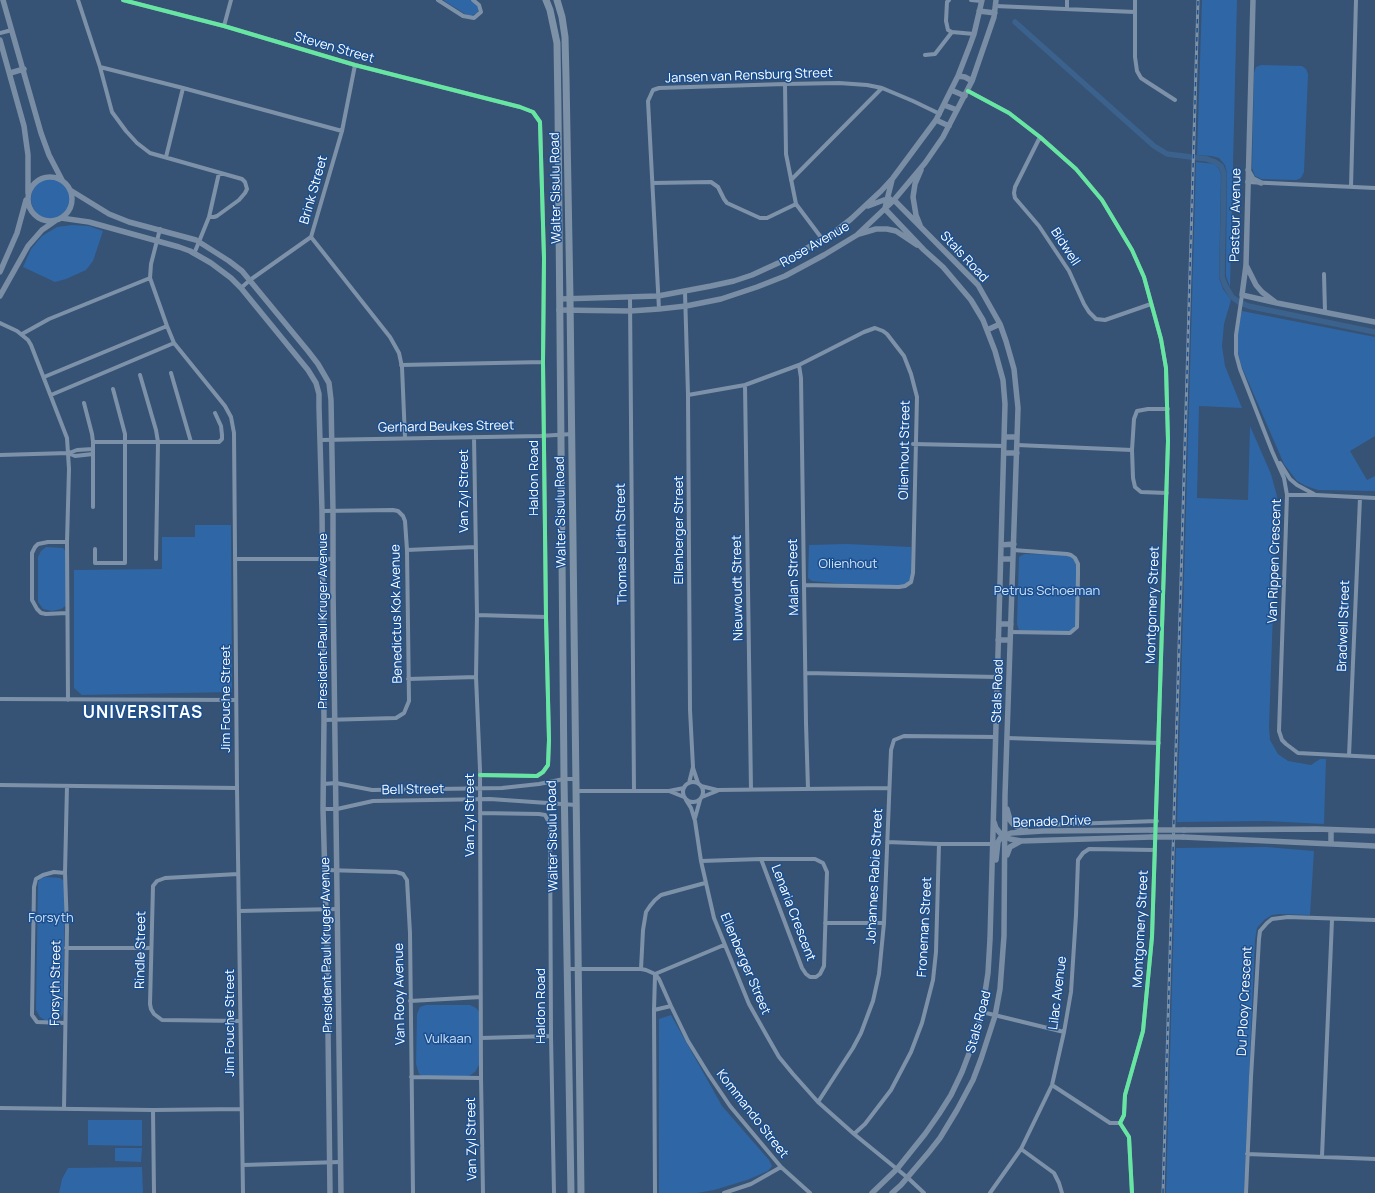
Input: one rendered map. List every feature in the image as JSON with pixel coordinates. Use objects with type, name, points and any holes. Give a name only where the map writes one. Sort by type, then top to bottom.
[{"type":"highway","name":"Walter Sisulu Road","points":[[546,0],[550,10],[556,38],[559,165],[562,641],[570,1190]]},
{"type":"highway","name":"Walter Sisulu Road","points":[[557,0],[562,17],[565,37],[568,165],[581,1190]]},
{"type":"highway","points":[[556,38],[565,37]]},
{"type":"highway","points":[[559,165],[568,165]]},
{"type":"highway","points":[[559,222],[569,222]]},
{"type":"highway","points":[[560,363],[571,363]]},
{"type":"highway","points":[[561,516],[573,517]]},
{"type":"highway","points":[[562,579],[573,578]]},
{"type":"highway","points":[[562,641],[574,640]]},
{"type":"highway","points":[[563,717],[575,717]]},
{"type":"highway","points":[[565,846],[576,846]]},
{"type":"highway","points":[[566,917],[577,917]]},
{"type":"highway","points":[[568,1052],[579,1052]]},
{"type":"highway","points":[[570,1132],[580,1132]]},
{"type":"highway","points":[[570,1190],[581,1190]]},
{"type":"street","points":[[0,296],[28,246],[42,230],[66,214],[70,208],[72,200],[70,190],[62,180],[49,155],[41,133],[3,0]]},
{"type":"street","points":[[78,0],[100,67],[112,112],[117,121],[137,143],[150,153],[242,179],[245,182],[247,189],[239,200],[217,216],[209,217]]},
{"type":"street","name":"Steven Street","points":[[123,0],[224,26],[355,65],[520,107],[531,111],[538,118]]},
{"type":"street","points":[[224,26],[231,0]]},
{"type":"street","points":[[438,0],[468,18],[474,18],[481,12],[479,5],[473,0]]},
{"type":"street","points":[[949,0],[947,2],[946,26],[948,30],[952,32],[974,34]]},
{"type":"street","points":[[971,0],[981,1]]},
{"type":"street","points":[[1067,9],[1068,0]]},
{"type":"street","points":[[1135,0],[1135,57],[1137,71],[1141,78],[1175,100]]},
{"type":"street","name":"Pasteur Avenue","points":[[1242,296],[1246,265],[1253,0]]},
{"type":"street","points":[[1351,187],[1356,0]]},
{"type":"street","name":"Rose Avenue","points":[[560,299],[658,296],[685,292],[734,281],[752,275],[823,240],[865,207],[893,178],[940,114],[958,76],[974,34],[981,1]]},
{"type":"street","points":[[979,11],[995,6],[1135,12]]},
{"type":"street","name":"Rose Avenue","points":[[560,310],[630,311],[686,306],[721,299],[785,276],[824,255],[856,235],[894,200],[925,163],[943,137],[972,81],[995,6]]},
{"type":"street","points":[[0,33],[12,30]]},
{"type":"street","points":[[925,55],[935,54],[952,32]]},
{"type":"street","points":[[0,40],[24,126],[28,155],[28,206],[32,214],[39,219],[47,221],[58,220]]},
{"type":"street","name":"Brink Street","points":[[241,288],[311,237],[342,131],[355,65]]},
{"type":"street","points":[[100,67],[342,131]]},
{"type":"street","points":[[10,74],[24,70]]},
{"type":"street","points":[[958,76],[972,81]]},
{"type":"street","name":"Jansen van Rensburg Street","points":[[659,309],[648,101],[653,90],[659,88],[785,84],[839,83],[867,85],[882,88],[914,101],[940,114]]},
{"type":"street","points":[[785,84],[786,154],[796,204],[823,240]]},
{"type":"street","points":[[166,157],[183,88]]},
{"type":"street","points":[[791,180],[882,88]]},
{"type":"street","points":[[951,90],[966,93]]},
{"type":"street","name":"Montgomery Street","points":[[966,93],[1009,113],[1040,137],[1076,169],[1102,200],[1132,250],[1144,277],[1161,339],[1166,368],[1168,409],[1167,493],[1152,937],[1143,1031],[1125,1095],[1124,1115],[1120,1123]]},
{"type":"street","points":[[944,105],[957,110]]},
{"type":"street","name":"Haldon Road","points":[[480,776],[537,776],[543,772],[548,765],[549,740],[543,362],[544,258],[541,126],[538,118]]},
{"type":"street","points":[[936,120],[949,126]]},
{"type":"street","name":"Bidwell","points":[[1040,137],[1015,187],[1015,198],[1039,226],[1065,265],[1089,312],[1096,319],[1105,320],[1151,304]]},
{"type":"street","points":[[922,228],[916,215],[913,197],[915,184],[925,163]]},
{"type":"street","points":[[1248,170],[1253,179],[1261,183]]},
{"type":"street","points":[[194,254],[209,217],[219,173]]},
{"type":"street","points":[[0,272],[18,233],[30,187],[35,181],[48,176],[62,180]]},
{"type":"street","points":[[885,209],[893,178]]},
{"type":"street","points":[[653,183],[712,182],[718,187],[727,203],[760,218],[767,218],[796,204]]},
{"type":"street","points":[[1247,182],[1375,188]]},
{"type":"street","name":"President Paul Kruger Avenue","points":[[70,190],[109,214],[132,223],[160,229],[199,242],[229,261],[242,271],[250,280],[308,351],[327,378],[331,400],[332,440],[341,1193]]},
{"type":"street","points":[[865,207],[878,201],[887,199],[894,200]]},
{"type":"street","name":"Stals Road","points":[[892,1193],[908,1178],[940,1138],[973,1080],[995,1016],[1000,989],[1003,957],[1006,836],[1005,795],[1018,408],[1014,369],[1006,341],[1000,324],[978,285],[894,200]]},
{"type":"street","name":"Stals Road","points":[[872,1193],[897,1169],[925,1134],[951,1095],[973,1043],[982,1012],[988,973],[1004,453],[1003,380],[995,351],[987,330],[971,300],[943,267],[924,250],[885,209]]},
{"type":"street","name":"President Paul Kruger Avenue","points":[[58,220],[89,222],[158,241],[179,247],[211,263],[231,278],[241,288],[308,370],[316,383],[319,394],[322,511],[324,720],[323,809],[330,1193]]},
{"type":"street","name":"Jim Fouche Street","points":[[160,229],[150,278],[167,326],[174,343],[225,406],[233,424],[236,788],[243,1193]]},
{"type":"street","points":[[856,235],[876,229],[891,230],[924,250]]},
{"type":"street","points":[[311,237],[390,337],[399,353],[401,365],[404,438]]},
{"type":"street","points":[[1246,265],[1252,278],[1262,292],[1277,303]]},
{"type":"street","points":[[1324,274],[1325,312]]},
{"type":"street","points":[[22,334],[49,319],[150,278]]},
{"type":"street","name":"Ellenberger Street","points":[[685,292],[688,395],[690,710],[692,767],[689,783]]},
{"type":"street","points":[[1242,296],[1375,322]]},
{"type":"street","name":"Van Rippen Crescent","points":[[1242,296],[1239,307],[1236,335],[1236,354],[1240,369],[1284,478],[1287,495],[1279,731],[1282,740],[1289,748],[1298,753],[1375,757]]},
{"type":"street","name":"Thomas Leith Street","points":[[630,297],[634,791]]},
{"type":"street","points":[[0,323],[22,334],[31,345],[66,431],[68,443],[66,542],[68,700]]},
{"type":"street","points":[[987,330],[1000,324]]},
{"type":"street","points":[[44,377],[167,326]]},
{"type":"street","name":"Olienhout Street","points":[[688,395],[745,385],[799,365],[875,328],[883,331],[904,356],[914,382],[917,397],[913,573],[911,582],[906,586],[899,587],[804,585]]},
{"type":"street","points":[[51,396],[174,343]]},
{"type":"street","points":[[401,365],[543,362]]},
{"type":"street","name":"Malan Street","points":[[799,365],[801,378],[808,789]]},
{"type":"street","points":[[171,373],[191,442]]},
{"type":"street","points":[[140,375],[158,442],[156,559]]},
{"type":"street","name":"Nieuwoudt Street","points":[[745,385],[751,790]]},
{"type":"street","points":[[95,549],[95,563],[124,563],[126,442],[112,389]]},
{"type":"street","points":[[84,403],[93,442],[93,507]]},
{"type":"street","points":[[1167,493],[1141,492],[1134,487],[1132,450],[1134,419],[1137,411],[1148,409],[1168,409]]},
{"type":"street","points":[[93,442],[221,441],[221,426],[216,413]]},
{"type":"street","name":"Gerhard Beukes Street","points":[[320,440],[474,436],[544,436],[572,434]]},
{"type":"street","name":"Van Zyl Street","points":[[474,436],[476,677],[480,776],[483,1193]]},
{"type":"street","points":[[1004,437],[1017,437]]},
{"type":"street","points":[[915,444],[1004,446]]},
{"type":"street","points":[[1017,445],[1132,450]]},
{"type":"street","points":[[68,454],[78,450],[93,448]]},
{"type":"street","points":[[1272,451],[1290,479],[1302,488],[1316,495]]},
{"type":"street","points":[[1004,453],[1017,453]]},
{"type":"street","points":[[0,455],[68,454],[76,456],[93,454]]},
{"type":"street","points":[[1287,495],[1375,498]]},
{"type":"street","name":"Bradwell Street","points":[[1349,756],[1360,498]]},
{"type":"street","name":"Benedictus Kok Avenue","points":[[322,511],[398,511],[403,516],[405,521],[407,550],[408,705],[404,713],[396,718],[324,720]]},
{"type":"street","points":[[66,542],[48,542],[38,544],[35,547],[32,553],[32,600],[41,613],[67,613]]},
{"type":"street","points":[[1001,545],[1014,544]]},
{"type":"street","points":[[407,550],[475,547]]},
{"type":"street","points":[[1011,632],[1070,633],[1077,627],[1078,564],[1075,558],[1067,554],[1013,550]]},
{"type":"street","points":[[235,559],[333,560]]},
{"type":"street","points":[[1001,559],[1013,559]]},
{"type":"street","points":[[476,615],[546,616]]},
{"type":"street","points":[[999,624],[1011,624]]},
{"type":"street","points":[[998,640],[1010,640]]},
{"type":"street","points":[[998,667],[1009,668]]},
{"type":"street","points":[[806,674],[997,677]]},
{"type":"street","points":[[408,679],[476,677]]},
{"type":"street","points":[[997,685],[1009,685]]},
{"type":"street","points":[[0,699],[236,700]]},
{"type":"street","points":[[996,728],[1007,728]]},
{"type":"street","name":"Johannes Rabie Street","points":[[818,1102],[854,1048],[873,1001],[880,969],[884,923],[892,744],[896,738],[904,736],[996,737]]},
{"type":"street","points":[[1007,738],[1159,743]]},
{"type":"street","points":[[996,747],[1007,747]]},
{"type":"street","name":"Ellenberger Street","points":[[692,767],[699,785]]},
{"type":"street","name":"Bell Street","points":[[323,784],[336,783],[372,790],[480,788],[518,787],[564,779],[576,779]]},
{"type":"street","points":[[576,791],[669,791],[684,788],[689,783],[693,782],[717,790],[889,788]]},
{"type":"street","points":[[0,785],[236,788]]},
{"type":"street","points":[[699,785],[703,791],[701,798]]},
{"type":"street","name":"Forsyth Street","points":[[64,1108],[67,786]]},
{"type":"street","points":[[684,788],[685,799]]},
{"type":"street","points":[[669,791],[693,802],[717,790]]},
{"type":"street","points":[[1005,795],[1008,812],[1013,824],[1027,831],[1043,831]]},
{"type":"street","name":"Ellenberger Street","points":[[695,821],[701,798]]},
{"type":"street","name":"Bell Street","points":[[323,809],[337,809],[373,801],[480,799],[537,801],[564,805],[576,805]]},
{"type":"street","name":"Ellenberger Street","points":[[685,799],[691,808],[695,821],[705,883],[714,918],[749,1004],[767,1036],[793,1074],[818,1102],[924,1193]]},
{"type":"street","name":"Haldon Road","points":[[480,812],[535,813],[545,815],[550,824],[551,1036],[554,1193]]},
{"type":"street","points":[[993,818],[996,828],[1000,833],[1006,836]]},
{"type":"street","points":[[1044,825],[1157,821]]},
{"type":"street","points":[[1331,830],[1331,844]]},
{"type":"street","name":"Benade Drive","points":[[1375,831],[1043,831],[1011,833],[1006,836],[1010,839],[1021,841],[1183,837],[1375,846]]},
{"type":"street","points":[[991,894],[998,842],[1001,837],[1006,836]]},
{"type":"street","points":[[1005,866],[1007,852],[1010,847],[1021,841]]},
{"type":"street","points":[[887,842],[993,844]]},
{"type":"street","name":"Froneman Street","points":[[854,1134],[865,1124],[891,1090],[911,1052],[922,1023],[932,986],[936,952],[939,844]]},
{"type":"street","name":"Lilac Avenue","points":[[990,1193],[1021,1149],[1052,1085],[1071,992],[1078,860],[1083,852],[1089,849],[1155,850]]},
{"type":"street","name":"Lenaria Crescent","points":[[701,861],[762,859],[816,859],[823,862],[827,872],[823,970],[816,978],[810,977],[802,968],[762,859]]},
{"type":"street","name":"Van Rooy Avenue","points":[[325,870],[396,872],[403,874],[408,884],[413,1193]]},
{"type":"street","points":[[64,1023],[37,1022],[32,1015],[34,887],[36,879],[43,875],[54,872],[65,873]]},
{"type":"street","name":"Rindle Street","points":[[238,874],[165,878],[157,881],[153,886],[150,1004],[151,1009],[157,1017],[166,1021],[240,1021]]},
{"type":"street","points":[[641,969],[643,930],[646,912],[650,906],[661,894],[705,883]]},
{"type":"street","points":[[239,911],[337,909]]},
{"type":"street","name":"Du Plooy Crescent","points":[[1246,1193],[1260,931],[1272,919],[1288,917],[1332,920],[1375,920]]},
{"type":"street","points":[[1322,1156],[1332,920]]},
{"type":"street","points":[[825,923],[884,923]]},
{"type":"street","points":[[567,969],[641,969],[655,974],[724,945]]},
{"type":"street","points":[[66,948],[151,948]]},
{"type":"street","points":[[655,974],[655,1193]]},
{"type":"street","name":"Kommando Street","points":[[655,974],[659,979],[688,1041],[708,1075],[730,1106],[781,1167],[810,1193]]},
{"type":"street","points":[[410,1001],[481,997]]},
{"type":"street","points":[[654,1010],[671,1006]]},
{"type":"street","points":[[982,1012],[1064,1032]]},
{"type":"street","points":[[328,1037],[339,1036]]},
{"type":"street","points":[[481,1038],[551,1036]]},
{"type":"street","points":[[411,1077],[481,1078]]},
{"type":"street","points":[[1052,1085],[1110,1123],[1120,1123],[1128,1137],[1132,1193]]},
{"type":"street","points":[[0,1108],[153,1110],[241,1109]]},
{"type":"street","points":[[153,1110],[154,1193]]},
{"type":"street","points":[[1021,1149],[1054,1173],[1062,1193]]},
{"type":"street","points":[[1247,1154],[1375,1159]]},
{"type":"street","points":[[243,1165],[340,1162]]},
{"type":"street","points":[[724,1193],[751,1184],[781,1167]]},
{"type":"green space","points":[[443,0],[470,0],[478,5],[479,9],[477,13],[471,16],[465,14]]},
{"type":"green space","points":[[1202,0],[1237,0],[1230,287],[1226,276],[1227,173],[1225,165],[1219,158],[1197,155]]},
{"type":"green space","points":[[1261,65],[1302,66],[1306,69],[1308,74],[1304,172],[1301,178],[1296,180],[1261,179],[1255,176],[1252,168],[1254,73],[1256,67]]},
{"type":"green space","points":[[1196,162],[1215,164],[1221,175],[1219,278],[1223,289],[1231,300],[1224,324],[1222,346],[1225,366],[1242,408],[1199,406],[1197,498],[1248,500],[1250,426],[1271,474],[1277,496],[1269,727],[1270,740],[1278,754],[1288,761],[1311,765],[1320,759],[1326,759],[1324,824],[1266,821],[1177,822]]},
{"type":"green space","points":[[51,179],[62,182],[68,188],[71,199],[68,210],[62,216],[51,219],[40,216],[34,210],[31,199],[34,188],[40,182]]},
{"type":"green space","points":[[72,225],[89,226],[103,231],[93,261],[86,270],[55,282],[23,267],[31,249],[42,236],[57,227]]},
{"type":"green space","points":[[1242,311],[1375,337],[1375,436],[1350,451],[1367,480],[1375,476],[1375,491],[1318,490],[1297,481],[1284,464],[1241,365],[1237,348],[1238,329]]},
{"type":"green space","points":[[195,525],[231,525],[232,692],[82,695],[74,688],[74,570],[162,569],[162,537],[195,537]]},
{"type":"green space","name":"Olienhout","points":[[847,544],[911,547],[911,577],[908,583],[903,586],[857,585],[812,581],[808,578],[809,545]]},
{"type":"green space","points":[[46,547],[63,548],[67,553],[67,605],[61,609],[52,611],[43,609],[38,602],[38,557],[41,551]]},
{"type":"green space","name":"Petrus Schoeman","points":[[1024,554],[1066,555],[1077,560],[1076,629],[1071,632],[1019,630],[1017,624],[1019,557]]},
{"type":"green space","points":[[1266,847],[1314,851],[1310,915],[1272,915],[1264,920],[1257,928],[1255,940],[1244,1193],[1166,1193],[1176,848]]},
{"type":"green space","name":"Forsyth","points":[[40,878],[60,878],[64,881],[65,888],[63,1013],[57,1020],[45,1020],[40,1017],[36,1010],[38,883]]},
{"type":"green space","name":"Vulkaan","points":[[426,1005],[470,1005],[476,1008],[480,1013],[479,1065],[475,1072],[469,1076],[424,1077],[419,1074],[416,1064],[417,1014],[420,1007]]},
{"type":"green space","points":[[671,1015],[722,1106],[769,1160],[772,1166],[768,1171],[747,1180],[714,1190],[697,1193],[659,1193],[659,1019]]},
{"type":"green space","points":[[88,1120],[142,1120],[142,1146],[88,1145]]},
{"type":"green space","points":[[115,1148],[142,1148],[141,1162],[115,1161]]},
{"type":"green space","points":[[142,1167],[143,1193],[59,1193],[62,1179],[68,1168]]},
{"type":"waterway","points":[[1015,22],[1154,146],[1167,154],[1207,159],[1221,166],[1224,174],[1222,277],[1232,297],[1248,306],[1375,332]]},
{"type":"railway","points":[[1163,1193],[1198,0]]},
{"type":"cycle path","points":[[123,0],[224,26],[355,65],[520,107],[533,112],[540,122],[544,258],[543,362],[549,740],[548,765],[543,772],[537,776],[480,775]]},
{"type":"cycle path","points":[[968,91],[1009,113],[1040,137],[1076,169],[1102,200],[1132,250],[1144,277],[1161,339],[1166,368],[1168,441],[1152,937],[1143,1031],[1125,1095],[1124,1115],[1120,1123],[1129,1137],[1132,1193]]},
{"type":"district","name":"UNIVERSITAS","points":[[143,713]]}]
